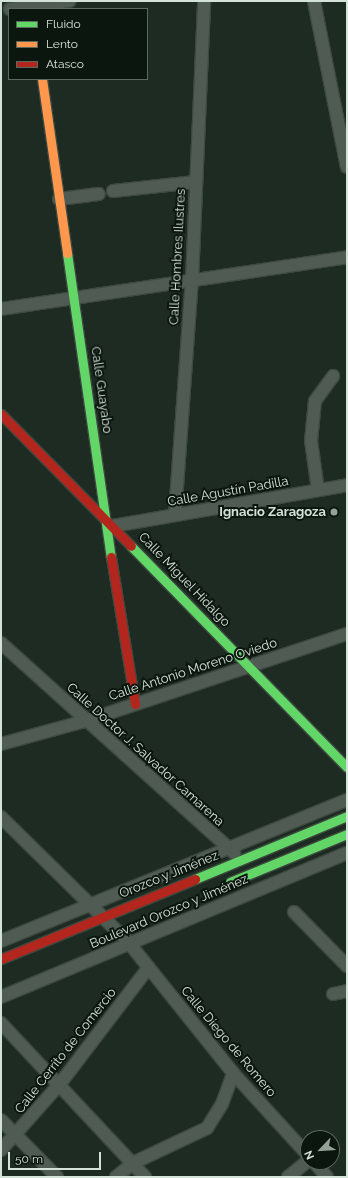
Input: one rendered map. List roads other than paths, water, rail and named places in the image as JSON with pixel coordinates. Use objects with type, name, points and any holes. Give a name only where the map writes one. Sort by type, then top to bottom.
[{"type":"main road","name":"Calle Guayabo","points":[[42,80],[104,516],[136,704]]},
{"type":"main road","name":"Calle Miguel Hidalgo","points":[[1,414],[104,516],[347,767]]},
{"type":"main road","name":"Orozco y Jiménez","points":[[1,959],[244,860],[347,816]]},
{"type":"main road","points":[[222,885],[347,834]]},
{"type":"main road","points":[[100,934],[129,923]]},
{"type":"street","points":[[31,8],[69,1]]},
{"type":"street","name":"Calle Hombres Ilustres","points":[[174,515],[192,280],[204,1]]},
{"type":"street","points":[[314,1],[347,167]]},
{"type":"street","points":[[113,191],[196,182]]},
{"type":"street","points":[[59,198],[100,194]]},
{"type":"street","points":[[1,309],[347,257]]},
{"type":"street","points":[[318,490],[311,441],[315,402],[333,376]]},
{"type":"street","name":"Calle Agustín Padilla","points":[[113,526],[347,485]]},
{"type":"street","name":"Calle Antonio Moreno Oviedo","points":[[1,744],[85,721],[347,634]]},
{"type":"street","name":"Calle Doctor J. Salvador Camarena","points":[[1,644],[228,849],[275,883]]},
{"type":"street","name":"Orozco y Jiménez","points":[[1,941],[347,800]]},
{"type":"street","name":"Calle Diego de Romero","points":[[1,817],[115,928],[149,967],[233,1074],[300,1146]]},
{"type":"street","name":"Boulevard Orozco y Jiménez","points":[[1,997],[347,853]]},
{"type":"street","points":[[294,912],[347,966]]},
{"type":"street","name":"Calle Cerrito de Comercio","points":[[1,1150],[16,1136],[59,1085],[149,967]]},
{"type":"street","points":[[334,994],[347,991]]},
{"type":"street","points":[[1,1023],[145,1177]]},
{"type":"street","points":[[116,1177],[133,1164],[207,1128],[222,1104],[233,1074]]},
{"type":"street","points":[[1,1120],[57,1177]]},
{"type":"street","points":[[288,1177],[300,1167]]},
{"type":"place","name":"Ignacio Zaragoza","points":[[334,512]]}]
